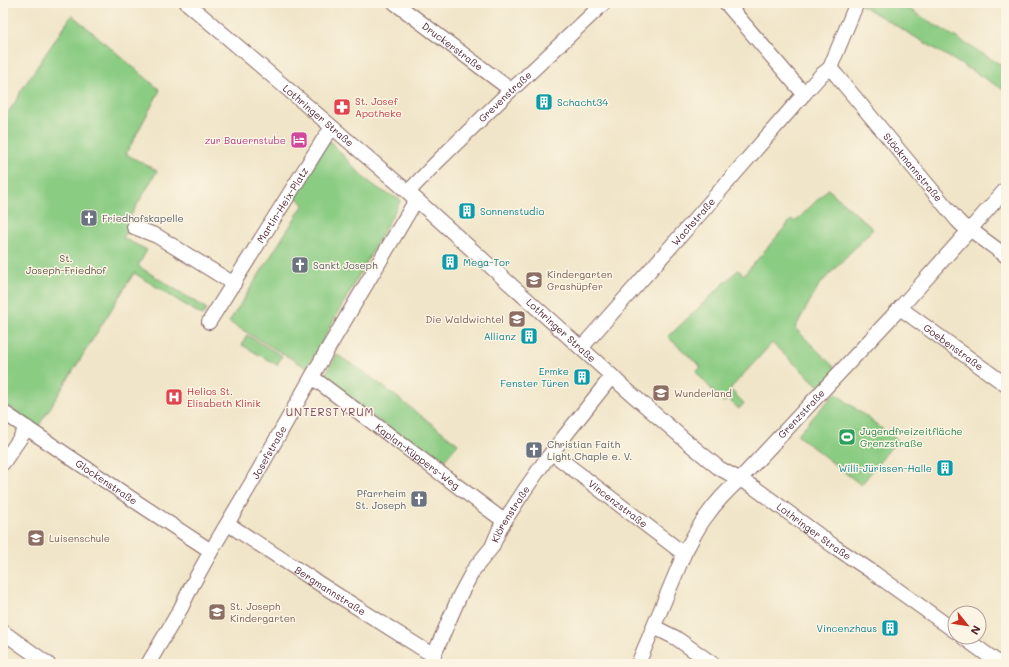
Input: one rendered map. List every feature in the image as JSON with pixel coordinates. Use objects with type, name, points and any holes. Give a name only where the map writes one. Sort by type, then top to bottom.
[{"type":"street","name":"Lothringer Straße","points":[[187,3],[412,196],[620,384],[697,450],[719,468],[755,488],[835,547],[947,625]]},
{"type":"street","name":"Druckerstraße","points":[[395,3],[511,90]]},
{"type":"street","name":"Grevenstraße","points":[[412,196],[432,166],[604,3]]},
{"type":"street","points":[[726,3],[804,94],[821,75],[830,68],[856,5]]},
{"type":"street","name":"Stöckmannstraße","points":[[830,68],[957,220],[1006,256]]},
{"type":"street","name":"Wachstraße","points":[[581,348],[804,94]]},
{"type":"street","name":"Martin-Heix-Platz","points":[[210,322],[332,128]]},
{"type":"street","name":"Grenzstraße","points":[[638,664],[684,554],[708,514],[900,308],[1006,190]]},
{"type":"street","name":"Josefstraße","points":[[148,664],[181,608],[211,551],[312,377],[412,196]]},
{"type":"street","points":[[134,227],[157,236],[234,284]]},
{"type":"street","name":"Goebenstraße","points":[[900,308],[1006,385]]},
{"type":"street","name":"Klörenstraße","points":[[432,659],[467,581],[476,566],[492,547],[504,521],[552,453],[612,376]]},
{"type":"street","name":"Kaplan-Küppers-Weg","points":[[312,377],[504,521]]},
{"type":"street","name":"Glockenstraße","points":[[3,412],[211,551]]},
{"type":"street","points":[[3,463],[27,428]]},
{"type":"street","name":"Vincenzstraße","points":[[552,453],[684,554]]},
{"type":"street","name":"Bergmannstraße","points":[[228,524],[426,651],[432,659]]},
{"type":"street","points":[[654,627],[676,638],[713,664]]},
{"type":"street","points":[[3,632],[48,664]]},
{"type":"street","points":[[974,645],[1000,664]]},
{"type":"green space","points":[[858,3],[899,3],[1006,68],[1006,91]]},
{"type":"green space","name":"St. Joseph-Friedhof","points":[[72,15],[160,90],[126,154],[157,171],[130,217],[135,220],[123,238],[147,250],[138,266],[207,309],[203,316],[134,273],[38,427],[3,403],[3,120]]},
{"type":"green space","points":[[329,140],[364,178],[382,191],[401,200],[307,368],[229,322],[304,204],[294,196]]},
{"type":"green space","points":[[828,189],[873,229],[819,285],[795,328],[840,373],[823,390],[772,343],[730,389],[744,403],[739,409],[728,399],[723,402],[696,372],[701,367],[668,337],[738,270],[744,275],[792,219],[795,222]]},
{"type":"green space","points":[[247,335],[282,356],[277,365],[242,345]]},
{"type":"green space","points":[[337,355],[364,372],[458,444],[439,467],[323,378]]},
{"type":"green space","name":"Jugendfreizeitfläche Grenzstraße","points":[[835,393],[897,440],[861,485],[797,435]]},
{"type":"place","name":"Schacht34","points":[[544,102]]},
{"type":"place","name":"St. Josef Apotheke","points":[[342,107]]},
{"type":"place","name":"zur Bauernstube","points":[[299,140]]},
{"type":"place","name":"Sonnenstudio","points":[[467,211]]},
{"type":"place","name":"Friedhofskapelle","points":[[89,218]]},
{"type":"place","name":"Mega-Tor","points":[[450,262]]},
{"type":"place","name":"Sankt Joseph","points":[[300,265]]},
{"type":"place","name":"Kindergarten Grashüpfer","points":[[534,280]]},
{"type":"place","name":"Die Waldwichtel","points":[[517,319]]},
{"type":"place","name":"Allianz","points":[[529,336]]},
{"type":"place","name":"Ermke Fenster Türen","points":[[582,377]]},
{"type":"place","name":"Wunderland","points":[[661,393]]},
{"type":"place","name":"Helios St. Elisabeth Klinik","points":[[174,397]]},
{"type":"place","name":"Jugendfreizeitfläche Grenzstraße","points":[[847,437]]},
{"type":"place","name":"Christian Faith Light Chaple e. V.","points":[[534,450]]},
{"type":"place","name":"Willi-Jürissen-Halle","points":[[945,468]]},
{"type":"place","name":"Pfarrheim St. Joseph","points":[[419,499]]},
{"type":"place","name":"Luisenschule","points":[[36,538]]},
{"type":"place","name":"St. Joseph Kindergarten","points":[[217,612]]},
{"type":"place","name":"Vincenzhaus","points":[[890,628]]},
{"type":"district","name":"UNTERSTYRUM","points":[[330,411]]}]
